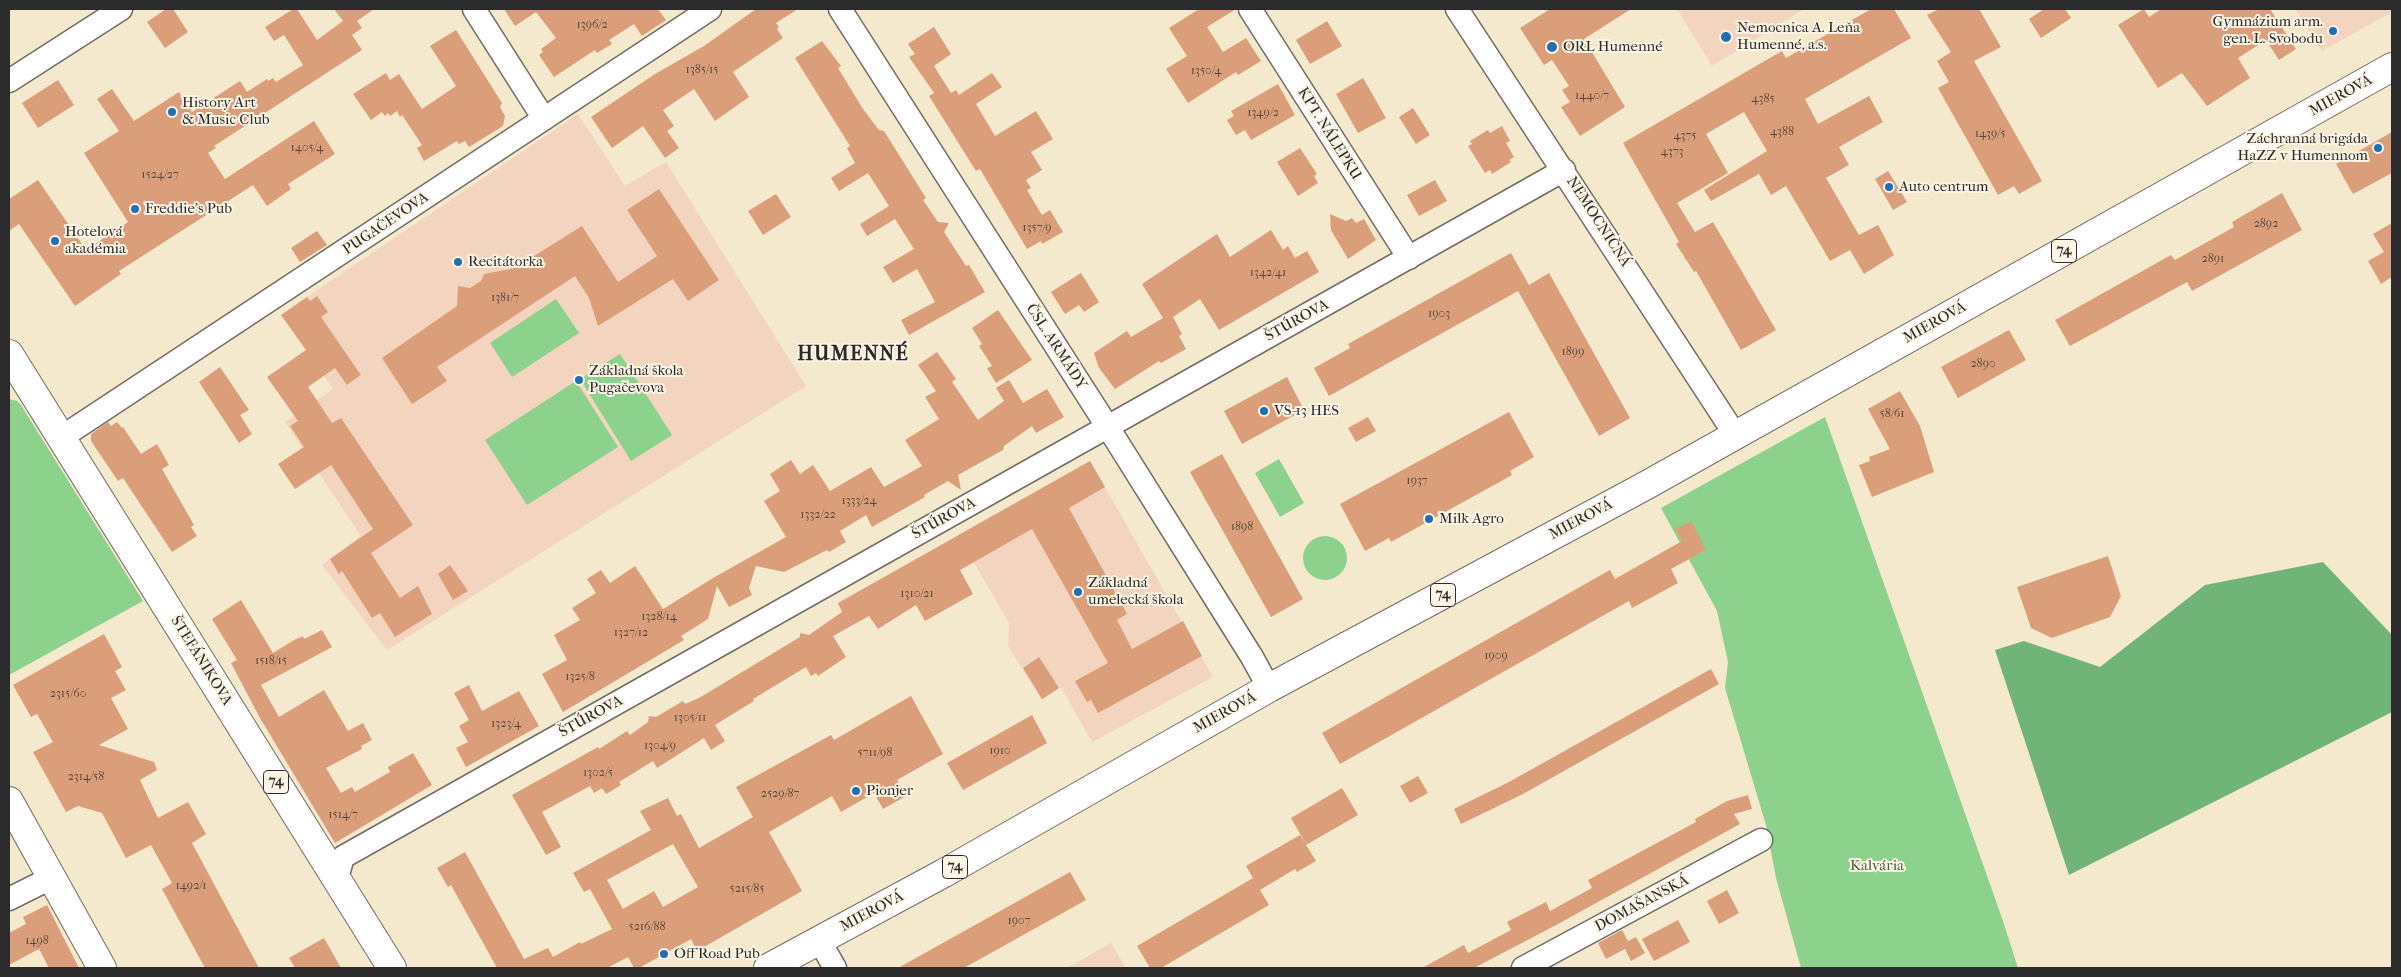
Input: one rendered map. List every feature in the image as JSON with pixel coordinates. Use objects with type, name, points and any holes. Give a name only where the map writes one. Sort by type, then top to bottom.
[{"type":"main road","name":"MIEROVÁ","points":[[768,968],[944,873],[1269,688],[1736,436],[2392,67]]},
{"type":"main road","name":"ŠTEFÁNIKOVA","points":[[9,354],[21,388],[62,437],[392,968]]},
{"type":"main road","points":[[9,801],[102,968]]},
{"type":"street","points":[[9,81],[121,9]]},
{"type":"street","points":[[474,9],[544,119]]},
{"type":"street","name":"PUGAČEVOVA","points":[[62,437],[710,9]]},
{"type":"street","name":"ČSL. ARMÁDY","points":[[840,9],[1108,428],[1252,657],[1269,688]]},
{"type":"street","name":"KPT. NÁLEPKU","points":[[1250,9],[1409,258]]},
{"type":"street","name":"NEMOCNIČNÁ","points":[[1457,9],[1564,170],[1736,436]]},
{"type":"street","name":"ŠTÚROVA","points":[[336,878],[343,857],[1564,170]]},
{"type":"street","name":"DOMAŠANSKÁ","points":[[1523,968],[1761,840]]},
{"type":"street","points":[[9,899],[53,877]]},
{"type":"street","points":[[819,940],[835,968]]},
{"type":"shaded area","name":"Nemocnica A. Leňa Humenné, a.s.","points":[[1677,9],[1804,9],[1712,66]]},
{"type":"shaded area","name":"Gymnázium arm. gen. L. Svobodu","points":[[2295,9],[2392,9],[2392,12],[2322,51]]},
{"type":"shaded area","name":"Základná škola Pugačevova","points":[[578,114],[625,186],[666,162],[806,386],[387,650],[322,565],[361,536],[285,422],[333,389],[291,329],[303,320],[347,385],[361,375],[321,317],[328,312],[317,296],[310,301],[307,297]]},
{"type":"shaded area","name":"Základná umelecká škola","points":[[1090,461],[1213,677],[1092,742],[1061,687],[1042,700],[1008,646],[1009,623],[958,535]]},
{"type":"shaded area","points":[[1111,943],[1126,968],[1067,968]]},
{"type":"green space","points":[[556,299],[579,333],[512,377],[490,343]]},
{"type":"green space","points":[[620,354],[672,435],[631,461],[580,379]]},
{"type":"green space","points":[[576,381],[618,447],[527,505],[485,440]]},
{"type":"green space","points":[[9,399],[17,401],[21,405],[143,601],[9,675]]},
{"type":"green space","name":"Kalvária","points":[[1825,417],[2018,968],[1801,968],[1776,878],[1766,825],[1725,688],[1728,662],[1717,611],[1661,508]]},
{"type":"green space","points":[[1279,459],[1304,503],[1280,517],[1255,473]]},
{"type":"green space","points":[[1321,536],[1329,536],[1341,542],[1347,558],[1341,574],[1329,580],[1321,580],[1309,574],[1303,562],[1303,554],[1309,542]]},
{"type":"green space","points":[[2323,562],[2392,635],[2392,712],[2069,875],[1995,650],[2024,641],[2100,667],[2205,585]]},
{"type":"building","points":[[166,9],[173,9],[188,32],[165,48],[147,22]]},
{"type":"building","points":[[293,9],[297,9],[317,40],[343,21],[334,9],[374,9],[357,21],[362,28],[352,35],[362,50],[214,146],[216,148],[208,153],[225,179],[314,121],[335,154],[288,184],[291,189],[267,206],[253,185],[119,271],[121,274],[75,306],[19,224],[9,231],[9,199],[38,180],[86,250],[128,222],[84,153],[119,131],[97,99],[112,89],[134,121],[179,92],[192,112],[240,81],[247,92],[267,79],[268,81],[273,78],[276,82],[303,65],[284,35],[274,41],[265,27]]},
{"type":"building","points":[[504,9],[658,9],[666,20],[642,36],[634,24],[609,40],[612,44],[597,53],[595,50],[554,77],[539,55],[543,52],[541,49],[556,38],[536,12],[515,26]]},
{"type":"building","points":[[756,9],[798,9],[776,23],[779,27],[777,29],[783,38],[733,72],[749,97],[715,121],[694,89],[663,110],[674,126],[667,131],[679,148],[665,158],[643,126],[612,148],[591,117],[655,74],[704,46]]},
{"type":"building","points":[[1199,9],[1236,9],[1207,27],[1223,52],[1246,38],[1261,61],[1238,75],[1236,72],[1188,103],[1166,69],[1187,56],[1169,28]]},
{"type":"building","points":[[1550,9],[1631,9],[1584,39],[1625,107],[1580,136],[1561,107],[1570,102],[1562,90],[1569,86],[1552,60],[1544,65],[1520,28]]},
{"type":"building","points":[[1871,9],[1894,9],[1911,38],[1805,99],[1818,124],[1869,96],[1883,122],[1839,147],[1849,165],[1826,178],[1859,235],[1878,225],[1894,255],[1864,274],[1850,250],[1830,261],[1786,186],[1771,195],[1759,174],[1711,201],[1704,190],[1767,151],[1744,112],[1706,134],[1728,173],[1677,203],[1695,232],[1713,222],[1776,330],[1741,350],[1696,271],[1694,272],[1676,244],[1679,242],[1623,143],[1782,51],[1786,58]]},
{"type":"building","points":[[1939,9],[1979,9],[2001,47],[1974,61],[2042,181],[2019,194],[2014,186],[1998,195],[1938,88],[1949,82],[1937,61],[1951,52],[1927,15]]},
{"type":"building","points":[[2044,9],[2065,9],[2071,18],[2041,38],[2029,19]]},
{"type":"building","points":[[2144,9],[2149,17],[2161,9],[2270,9],[2296,49],[2279,60],[2266,40],[2238,58],[2250,78],[2207,106],[2182,73],[2158,88],[2118,25]]},
{"type":"building","points":[[1327,21],[1342,46],[1310,64],[1296,40]]},
{"type":"building","points":[[934,27],[951,54],[934,66],[951,93],[956,90],[959,95],[992,73],[1002,87],[976,104],[995,136],[1036,111],[1053,139],[1031,152],[1042,170],[1026,180],[1031,188],[1027,190],[1042,215],[1050,210],[1063,232],[1042,244],[1041,241],[1027,249],[980,169],[976,171],[929,96],[934,93],[909,57],[915,54],[908,44]]},
{"type":"building","points":[[456,30],[502,103],[500,107],[505,116],[503,126],[469,147],[465,141],[459,144],[457,141],[424,161],[417,148],[422,145],[402,115],[400,117],[397,111],[390,116],[388,113],[385,116],[382,112],[371,120],[353,94],[386,73],[390,80],[399,74],[422,109],[456,86],[430,46]]},
{"type":"building","points":[[822,41],[841,66],[838,68],[863,109],[879,130],[884,131],[926,198],[923,200],[938,222],[949,223],[944,232],[966,266],[969,265],[985,292],[909,335],[901,320],[935,302],[917,269],[893,283],[883,267],[914,249],[895,219],[867,236],[860,224],[889,206],[868,173],[839,191],[831,178],[855,163],[847,148],[850,146],[795,58]]},
{"type":"building","points":[[1363,78],[1386,118],[1358,133],[1336,94]]},
{"type":"building","points":[[58,80],[74,105],[38,128],[22,103]]},
{"type":"building","points":[[1278,84],[1295,115],[1251,140],[1245,130],[1236,135],[1227,120],[1234,116],[1231,111]]},
{"type":"building","points":[[1413,108],[1430,135],[1416,144],[1399,117]]},
{"type":"building","points":[[1502,126],[1510,141],[1506,143],[1514,157],[1509,160],[1511,162],[1492,174],[1490,170],[1485,173],[1468,146],[1472,144],[1470,141],[1488,130],[1490,133]]},
{"type":"building","name":"Záchranná brigáda HaZZ v Humennom","points":[[2392,132],[2392,173],[2353,194],[2336,164]]},
{"type":"building","points":[[1300,148],[1317,174],[1314,176],[1318,183],[1298,196],[1277,162]]},
{"type":"building","name":"Auto centrum","points":[[1888,171],[1907,202],[1893,210],[1875,179]]},
{"type":"building","points":[[1435,180],[1447,201],[1419,216],[1407,195]]},
{"type":"building","points":[[659,189],[719,280],[688,301],[673,279],[598,326],[589,298],[575,276],[437,367],[447,381],[412,404],[382,358],[457,306],[458,286],[470,288],[481,281],[484,274],[515,268],[582,226],[618,282],[657,256],[627,210]]},
{"type":"building","points":[[2282,193],[2302,230],[2192,291],[2187,282],[2070,346],[2055,320],[2171,255],[2175,260],[2234,227],[2232,222]]},
{"type":"building","points":[[776,194],[791,217],[763,235],[748,211]]},
{"type":"building","points":[[1330,214],[1346,221],[1352,218],[1356,223],[1364,219],[1376,240],[1348,259],[1331,230]]},
{"type":"building","points":[[2392,223],[2392,277],[2381,284],[2368,261],[2384,252],[2373,234]]},
{"type":"building","points":[[1271,230],[1283,250],[1288,246],[1295,258],[1307,251],[1319,272],[1219,330],[1200,299],[1173,317],[1182,334],[1179,336],[1186,349],[1161,363],[1159,361],[1115,389],[1099,368],[1094,353],[1127,331],[1131,337],[1163,318],[1142,284],[1217,234],[1230,257]]},
{"type":"building","points":[[317,231],[327,245],[300,262],[291,248]]},
{"type":"building","points":[[1511,253],[1529,285],[1549,273],[1630,418],[1599,436],[1518,291],[1329,396],[1314,368],[1350,348],[1348,344]]},
{"type":"building","points":[[1081,273],[1099,302],[1084,312],[1079,305],[1065,314],[1051,292]]},
{"type":"building","points":[[317,296],[328,312],[321,317],[361,375],[347,385],[335,368],[308,387],[332,423],[341,418],[413,525],[371,553],[400,598],[418,586],[432,614],[395,637],[380,613],[372,618],[342,571],[339,574],[330,559],[373,529],[331,465],[295,489],[278,464],[304,447],[290,426],[298,421],[267,377],[306,350],[281,315],[307,297],[310,301]]},
{"type":"building","points":[[998,310],[1032,360],[996,383],[987,368],[992,366],[979,346],[982,344],[972,328]]},
{"type":"building","points":[[2009,330],[2026,360],[1958,398],[1941,367]]},
{"type":"building","points":[[937,352],[956,379],[952,382],[978,420],[1004,401],[996,388],[1009,380],[1023,403],[1047,389],[1064,417],[1036,433],[1032,426],[1004,446],[1003,450],[958,475],[961,490],[948,481],[924,495],[925,497],[872,527],[866,515],[840,531],[846,542],[829,552],[827,550],[784,572],[756,566],[749,588],[752,595],[729,607],[717,586],[708,619],[681,636],[684,640],[563,712],[542,674],[567,660],[554,635],[580,620],[572,608],[596,593],[587,579],[601,570],[610,583],[635,566],[663,609],[786,537],[764,501],[780,491],[770,474],[791,460],[800,474],[813,465],[830,491],[871,467],[884,487],[922,466],[905,440],[939,419],[925,397],[936,391],[918,365]]},
{"type":"building","points":[[220,367],[249,410],[240,415],[252,434],[239,443],[199,382]]},
{"type":"building","name":"VS-13 HES","points":[[1287,377],[1304,410],[1242,444],[1224,411]]},
{"type":"building","points":[[1900,391],[1920,426],[1934,472],[1872,497],[1859,465],[1870,461],[1869,457],[1890,449],[1868,409]]},
{"type":"building","points":[[1509,412],[1534,457],[1510,471],[1512,475],[1391,542],[1389,538],[1365,551],[1340,504]]},
{"type":"building","points":[[1368,417],[1376,431],[1356,442],[1348,428]]},
{"type":"building","points":[[108,422],[111,426],[117,422],[123,427],[141,454],[157,444],[169,465],[162,469],[194,525],[191,527],[197,536],[172,552],[123,478],[118,481],[91,441],[91,434]]},
{"type":"building","points":[[1222,454],[1303,599],[1271,617],[1190,472]]},
{"type":"building","points":[[1090,461],[1105,487],[1069,508],[1127,614],[1117,620],[1132,649],[1183,621],[1202,656],[1098,713],[1091,700],[1087,702],[1075,681],[1108,663],[1032,529],[960,570],[973,594],[925,621],[916,605],[878,629],[869,616],[833,636],[846,657],[818,676],[816,673],[811,676],[806,667],[753,699],[754,701],[715,725],[725,741],[711,750],[704,738],[657,768],[653,761],[619,782],[621,785],[606,794],[602,788],[594,793],[590,786],[542,812],[561,847],[546,855],[512,795],[598,747],[599,749],[627,731],[630,735],[648,722],[649,716],[656,717],[683,701],[685,704],[699,698],[800,637],[800,633],[809,635],[842,612],[838,603]]},
{"type":"building","points":[[1691,521],[1706,550],[1671,569],[1678,583],[1632,608],[1629,601],[1340,764],[1322,733],[1610,570],[1615,579],[1682,541],[1675,529]]},
{"type":"building","points":[[2108,556],[2121,596],[2110,617],[2052,638],[2031,628],[2017,587]]},
{"type":"building","points":[[450,565],[468,591],[453,600],[438,574]]},
{"type":"building","points":[[241,600],[273,653],[294,640],[303,636],[304,639],[322,630],[332,647],[261,685],[279,717],[324,690],[348,731],[363,723],[372,740],[361,746],[362,749],[326,768],[341,793],[352,787],[355,792],[390,772],[388,767],[413,753],[432,785],[335,843],[260,718],[231,663],[237,660],[212,619]]},
{"type":"building","points":[[104,634],[122,667],[115,671],[126,690],[111,698],[128,729],[99,745],[154,762],[157,770],[140,780],[158,818],[188,802],[206,834],[192,843],[259,968],[205,968],[162,889],[172,883],[151,845],[126,858],[102,813],[78,806],[66,812],[33,752],[53,742],[37,714],[31,717],[13,685]]},
{"type":"building","points":[[1039,657],[1059,688],[1042,699],[1023,668]]},
{"type":"building","points":[[1711,669],[1719,684],[1523,794],[1461,824],[1454,809],[1509,782]]},
{"type":"building","points":[[469,685],[482,711],[519,691],[539,726],[466,767],[456,748],[468,742],[459,726],[469,720],[454,693]]},
{"type":"building","points":[[911,696],[943,754],[897,780],[906,796],[883,809],[874,793],[841,812],[832,796],[769,832],[802,891],[697,951],[691,939],[639,968],[634,968],[628,957],[607,968],[497,968],[451,885],[448,887],[437,868],[465,852],[524,959],[548,948],[553,957],[580,942],[581,944],[612,929],[590,889],[584,892],[573,873],[651,830],[640,811],[668,798],[677,816],[681,814],[699,848],[753,817],[736,787],[831,735],[834,740]],"holes":[[[673,844],[698,887],[663,907],[654,891],[623,909],[607,880]]]},
{"type":"building","points":[[1032,715],[1047,743],[963,790],[947,763]]},
{"type":"building","points":[[1418,776],[1428,793],[1410,803],[1400,786]]},
{"type":"building","points":[[1342,788],[1358,815],[1306,845],[1316,861],[1297,872],[1295,869],[1260,890],[1269,905],[1161,968],[1150,968],[1137,946],[1253,878],[1246,866],[1300,835],[1306,844],[1291,818]]},
{"type":"building","points":[[1748,795],[1752,809],[1734,814],[1740,824],[1477,968],[1422,968],[1464,945],[1468,953],[1511,930],[1507,922],[1546,902],[1550,911],[1592,888],[1588,880],[1696,822],[1695,819],[1727,801]]},
{"type":"building","points":[[1070,872],[1086,900],[964,968],[898,968]]},
{"type":"building","points":[[1727,890],[1739,913],[1719,924],[1707,901]]},
{"type":"building","points":[[47,905],[79,968],[49,968],[39,949],[9,965],[9,933],[26,924],[23,917]]},
{"type":"building","points":[[1678,920],[1690,942],[1654,961],[1642,939]]},
{"type":"building","points":[[1622,930],[1628,941],[1636,937],[1645,953],[1631,961],[1625,949],[1606,959],[1598,943]]},
{"type":"building","points":[[324,938],[341,968],[295,968],[289,958]]},
{"type":"place","name":"Gymnázium arm. gen. L. Svobodu","points":[[2333,31]]},
{"type":"place","name":"Nemocnica A. Leňa Humenné, a.s.","points":[[1726,37]]},
{"type":"place","name":"ORL Humenné","points":[[1552,47]]},
{"type":"place","name":"History Art & Music Club","points":[[172,112]]},
{"type":"place","name":"Záchranná brigáda HaZZ v Humennom","points":[[2378,148]]},
{"type":"place","name":"Auto centrum","points":[[1889,187]]},
{"type":"place","name":"Freddie's Pub","points":[[135,209]]},
{"type":"place","name":"Hotelová akadémia","points":[[55,241]]},
{"type":"place","name":"Recitátorka","points":[[458,262]]},
{"type":"place","name":"Základná škola Pugačevova","points":[[579,380]]},
{"type":"place","name":"VS-13 HES","points":[[1264,411]]},
{"type":"place","name":"Milk Agro","points":[[1429,519]]},
{"type":"place","name":"Základná umelecká škola","points":[[1078,592]]},
{"type":"place","name":"Pionjer","points":[[856,791]]},
{"type":"place","name":"Off Road Pub","points":[[664,954]]},
{"type":"district","name":"HUMENNÉ","points":[[853,355]]}]
